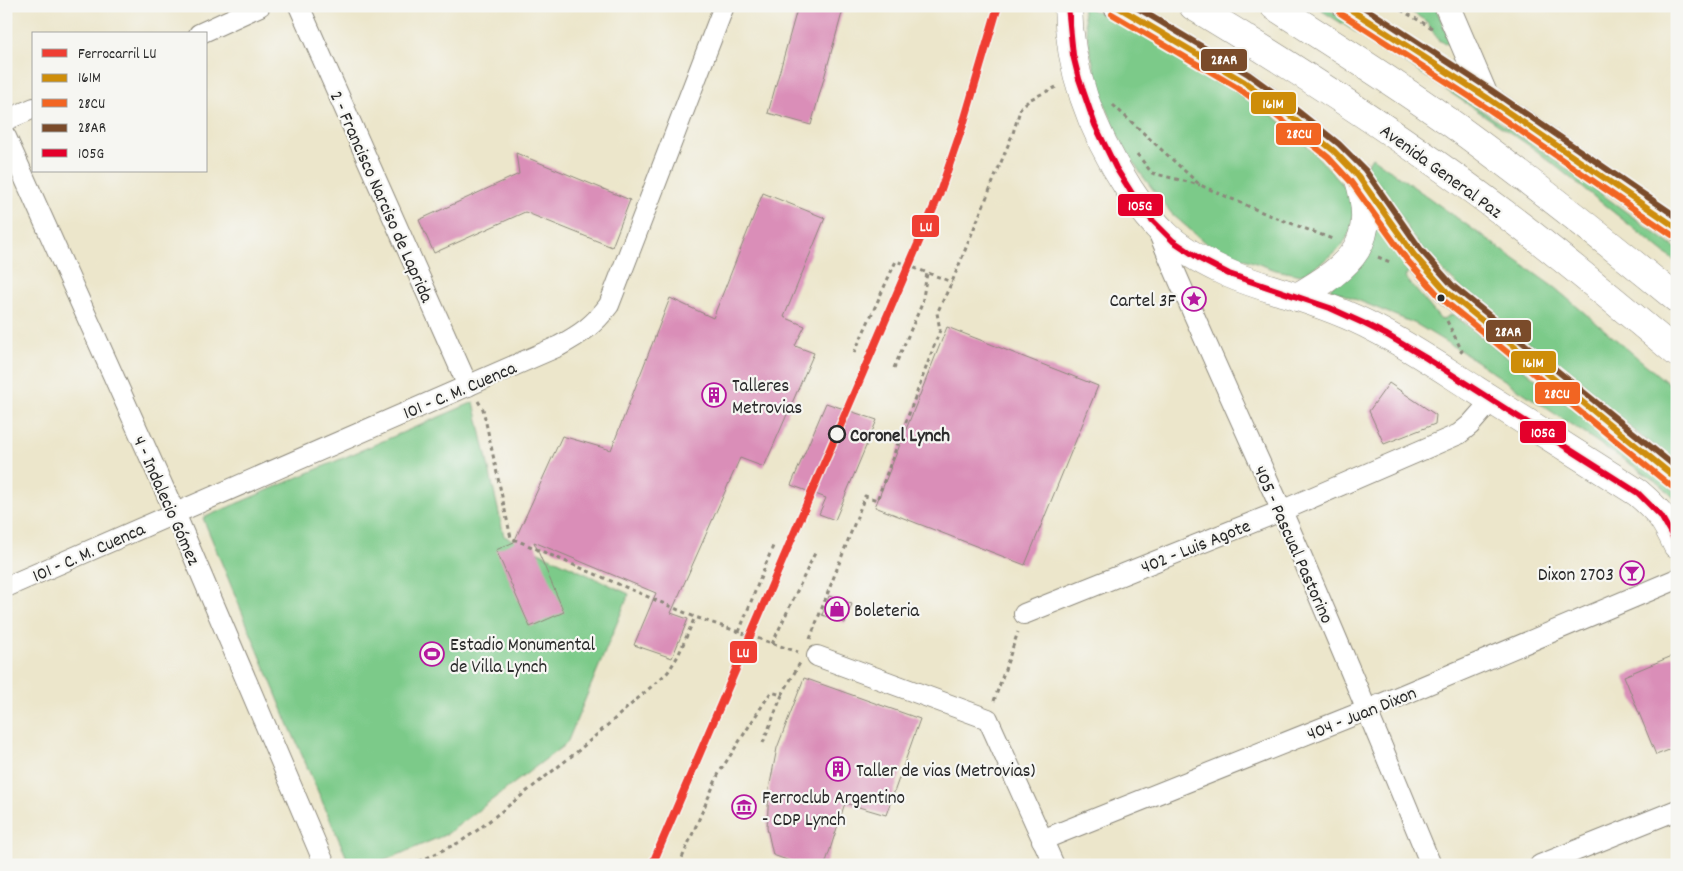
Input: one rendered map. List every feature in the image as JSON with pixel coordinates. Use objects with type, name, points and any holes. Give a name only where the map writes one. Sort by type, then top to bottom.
[{"type":"main road","points":[[1068,6],[1070,37],[1086,106],[1115,167],[1135,197],[1168,238],[1222,271],[1373,327],[1492,400],[1638,494],[1652,505],[1666,521],[1677,545]]},
{"type":"main road","name":"Avenida General Paz","points":[[1193,6],[1335,95],[1455,177],[1529,232],[1677,353]]},
{"type":"main road","points":[[1274,6],[1337,46],[1456,127],[1587,226],[1677,299]]},
{"type":"main road","points":[[1296,297],[1323,282],[1344,264],[1358,248],[1366,223],[1365,201],[1358,176]]},
{"type":"street","points":[[203,32],[260,6]]},
{"type":"street","name":"2 - Francisco Narciso de Laprida","points":[[299,6],[468,386]]},
{"type":"street","name":"101 - C. M. Cuenca","points":[[6,587],[559,346],[583,333],[609,305],[724,6]]},
{"type":"street","points":[[1116,6],[1250,86],[1334,151],[1358,176],[1414,255],[1447,292],[1677,479]]},
{"type":"street","points":[[1345,6],[1486,97],[1677,228]]},
{"type":"street","points":[[1447,6],[1486,97]]},
{"type":"street","points":[[6,120],[32,109]]},
{"type":"street","name":"4 - Indalecio Gómez","points":[[6,137],[175,513],[325,865]]},
{"type":"street","name":"405 - Pascual Pastorino","points":[[1156,224],[1183,292],[1367,710],[1431,865]]},
{"type":"street","name":"402 - Luis Agote","points":[[1024,614],[1281,511],[1459,434],[1492,400]]},
{"type":"street","name":"404 - Juan Dixon","points":[[1042,840],[1367,710],[1677,579]]},
{"type":"street","points":[[811,655],[988,719],[1054,865]]},
{"type":"street","points":[[1540,865],[1677,810]]},
{"type":"path","points":[[1394,6],[1434,29]]},
{"type":"path","points":[[763,743],[782,695],[811,655],[865,496],[877,500],[940,330],[937,313],[952,282],[1013,132],[1021,107],[1031,99],[1056,87]]},
{"type":"path","points":[[1113,105],[1200,185]]},
{"type":"path","points":[[1134,150],[1152,174],[1200,185],[1264,213],[1396,264]]},
{"type":"path","points":[[854,353],[896,260],[952,282]]},
{"type":"path","points":[[894,368],[922,304],[927,273]]},
{"type":"path","points":[[468,386],[483,409],[511,538],[695,616],[772,644],[811,655]]},
{"type":"path","points":[[739,632],[773,546]]},
{"type":"path","points":[[772,644],[815,553]]},
{"type":"path","points":[[988,719],[1024,614]]},
{"type":"path","points":[[412,865],[460,842],[479,830],[578,751],[668,672],[678,656],[695,616]]},
{"type":"path","points":[[679,865],[718,773],[771,692],[782,695]]},
{"type":"green space","points":[[1082,6],[1126,25],[1169,49],[1236,90],[1279,120],[1297,136],[1330,170],[1352,202],[1353,220],[1350,231],[1338,249],[1321,263],[1301,275],[1276,270],[1210,247],[1172,214],[1141,174],[1119,138],[1099,89]]},
{"type":"green space","points":[[1403,6],[1435,6],[1452,46],[1438,40],[1427,22]]},
{"type":"green space","points":[[1325,7],[1537,147],[1677,249],[1677,263],[1533,148],[1409,65],[1322,11]]},
{"type":"green space","points":[[1372,157],[1555,288],[1677,391],[1677,466],[1460,287],[1436,264],[1411,235],[1390,196],[1365,168]]},
{"type":"green space","points":[[1378,227],[1410,269],[1405,277],[1441,320],[1453,314],[1663,479],[1677,494],[1677,501],[1660,484],[1461,351],[1416,324],[1330,289]]},
{"type":"green space","name":"Estadio Monumental de Villa Lynch","points":[[474,402],[504,536],[629,594],[567,743],[447,834],[374,865],[350,865],[288,723],[203,518]]},
{"type":"building","points":[[798,6],[844,6],[811,125],[768,113]]},
{"type":"building","points":[[516,153],[630,200],[612,247],[525,212],[434,253],[419,220],[519,174]]},
{"type":"building","name":"Talleres Metrovias","points":[[763,193],[825,218],[784,317],[805,326],[795,346],[814,353],[764,467],[740,458],[671,613],[688,619],[672,658],[634,645],[656,593],[534,542],[564,612],[530,627],[496,550],[514,542],[562,436],[611,450],[670,298],[713,318]]},
{"type":"building","points":[[947,327],[1098,386],[1025,565],[875,507]]},
{"type":"building","points":[[1389,383],[1436,415],[1435,424],[1384,444],[1369,411]]},
{"type":"building","points":[[826,403],[877,420],[835,520],[819,514],[826,498],[791,485]]},
{"type":"building","name":"Boleteria","points":[[829,596],[852,604],[845,623],[822,615]]},
{"type":"building","points":[[1677,654],[1677,747],[1656,755],[1624,676]]},
{"type":"building","name":"Taller de vias (Metrovias)","points":[[804,678],[920,719],[886,815],[845,803],[825,865],[801,865],[773,855],[767,828],[769,789],[777,748]]},
{"type":"rail line","name":"LU","points":[[652,865],[939,195],[963,125],[998,6]]},
{"type":"transit line","name":"105G","points":[[1068,6],[1073,55],[1095,125],[1116,168],[1133,195],[1151,219],[1173,241],[1200,259],[1229,274],[1330,308],[1387,335],[1426,358],[1638,493],[1661,516],[1677,544]]},
{"type":"transit line","name":"161M","points":[[1116,6],[1243,81],[1334,151],[1358,176],[1414,255],[1447,292],[1677,479]]},
{"type":"transit line","name":"28AR","points":[[1134,6],[1248,74],[1339,144],[1365,170],[1421,250],[1453,286],[1677,468]]},
{"type":"transit line","name":"161M","points":[[1345,6],[1486,97],[1677,228]]},
{"type":"transit line","name":"28AR","points":[[1362,6],[1491,90],[1677,217]]},
{"type":"transit line","name":"28CU","points":[[1340,13],[1481,104],[1672,235]]},
{"type":"transit line","name":"28CU","points":[[1112,14],[1238,88],[1328,157],[1351,182],[1407,260],[1441,298],[1671,486]]},
{"type":"place","name":"Cartel 3F","points":[[1194,299]]},
{"type":"place","name":"Talleres Metrovias","points":[[714,395]]},
{"type":"place","name":"Coronel Lynch","points":[[837,434]]},
{"type":"place","name":"Dixon 2703","points":[[1632,573]]},
{"type":"place","name":"Boleteria","points":[[837,609]]},
{"type":"place","name":"Estadio Monumental de Villa Lynch","points":[[432,654]]},
{"type":"place","name":"Taller de vias (Metrovias)","points":[[838,769]]},
{"type":"place","name":"Ferroclub Argentino - CDP Lynch","points":[[744,807]]}]
